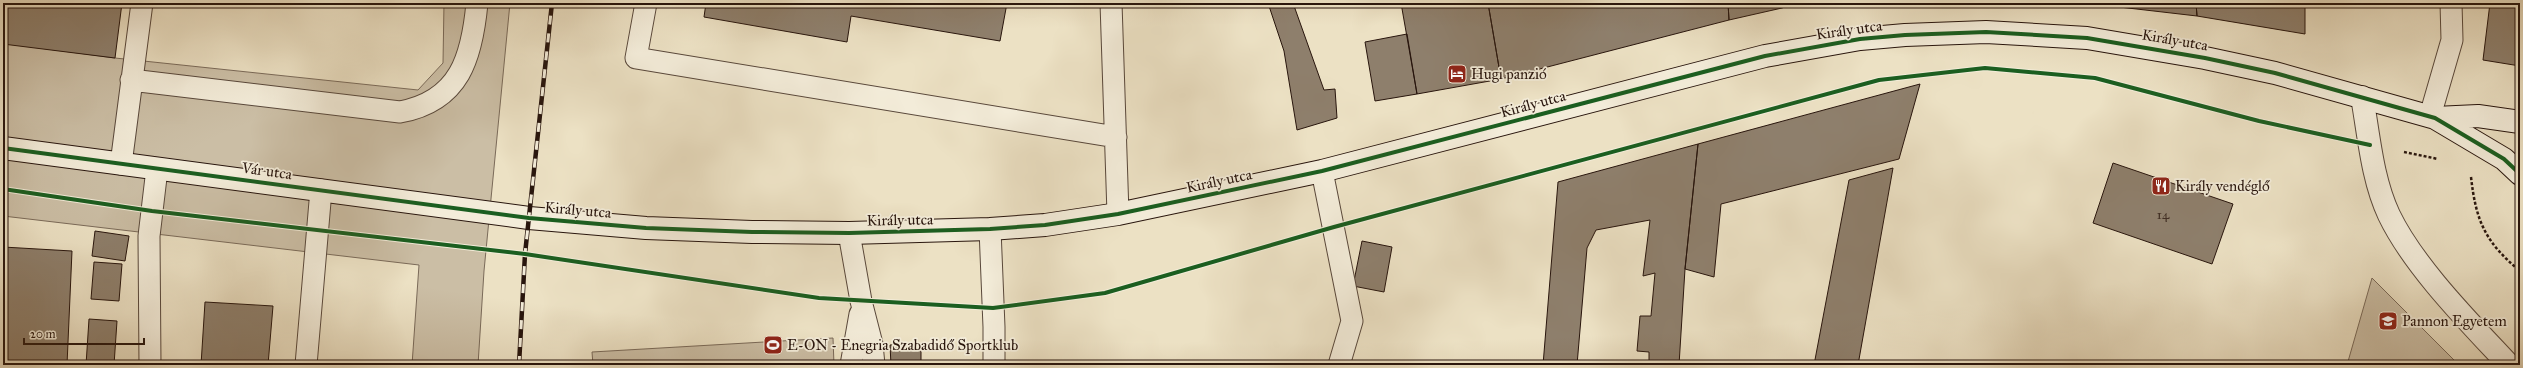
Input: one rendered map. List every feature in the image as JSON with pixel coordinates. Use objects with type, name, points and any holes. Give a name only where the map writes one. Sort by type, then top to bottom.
[{"type":"main road","name":"Király utca","points":[[529,218],[646,228],[752,232],[849,233],[990,229],[1045,225],[1118,214],[1322,171],[1765,56],[1860,39],[1905,35],[1986,32],[2087,38],[2205,58],[2275,73],[2432,117],[2504,159],[2520,174]]},
{"type":"main road","points":[[2362,97],[2379,187],[2389,215],[2404,242],[2452,303],[2509,365]]},
{"type":"main road","name":"Király utca","points":[[2432,117],[2478,116],[2520,122]]},
{"type":"main road","name":"Vár utca","points":[[3,148],[529,218]]},
{"type":"lane","points":[[121,164],[142,3]]},
{"type":"lane","points":[[131,80],[400,112],[414,110],[434,101],[455,82],[468,53],[475,25],[477,3]]},
{"type":"lane","points":[[646,3],[636,58],[1116,137]]},
{"type":"lane","points":[[1110,3],[1118,214]]},
{"type":"lane","points":[[2432,117],[2452,40],[2451,3]]},
{"type":"lane","points":[[150,365],[149,236],[157,168]]},
{"type":"lane","points":[[1322,171],[1352,320],[1338,365]]},
{"type":"lane","points":[[306,365],[321,190]]},
{"type":"lane","points":[[990,229],[994,365]]},
{"type":"lane","points":[[849,233],[861,300],[872,344],[874,365]]},
{"type":"lane","points":[[851,365],[856,343],[861,300]]},
{"type":"path","points":[[2370,145],[2439,160]]},
{"type":"shaded area","points":[[444,3],[510,3],[484,271],[478,365],[412,365],[419,265],[3,216],[3,43],[115,58],[418,90],[443,63]]},
{"type":"shaded area","name":"Pannon Egyetem","points":[[2372,278],[2459,365],[2347,365]]},
{"type":"shaded area","name":"E-ON - Enegria Szabadidő Sportklub","points":[[833,338],[834,365],[593,365],[592,352]]},
{"type":"building","points":[[3,3],[122,3],[115,58],[3,44]]},
{"type":"building","points":[[706,3],[1007,3],[1000,41],[851,16],[847,42],[704,17]]},
{"type":"building","points":[[1268,3],[1293,3],[1324,90],[1335,89],[1337,118],[1297,130],[1284,51]]},
{"type":"building","points":[[1401,3],[1488,3],[1501,79],[1417,94]]},
{"type":"building","points":[[1488,3],[1728,3],[1729,20],[1501,79]]},
{"type":"building","points":[[1728,3],[1782,3],[1782,8],[1729,20]]},
{"type":"building","points":[[1782,3],[1797,3],[1782,8]]},
{"type":"building","points":[[2101,3],[2196,3],[2197,16],[2102,5]]},
{"type":"building","points":[[2196,3],[2305,3],[2305,34],[2197,16]]},
{"type":"building","points":[[2490,3],[2520,3],[2520,66],[2483,60]]},
{"type":"building","points":[[1407,34],[1417,94],[1375,101],[1365,42]]},
{"type":"building","points":[[1920,84],[1899,159],[1721,204],[1714,277],[1685,269],[1698,144]]},
{"type":"building","points":[[1698,144],[1685,269],[1679,365],[1649,365],[1649,352],[1637,351],[1640,316],[1651,316],[1655,273],[1643,276],[1650,220],[1596,230],[1587,248],[1577,365],[1543,365],[1558,182]]},
{"type":"building","points":[[2113,163],[2233,204],[2212,264],[2093,223]]},
{"type":"building","points":[[1893,168],[1858,365],[1814,365],[1849,180]]},
{"type":"building","points":[[95,231],[129,236],[125,261],[92,256]]},
{"type":"building","points":[[1362,241],[1392,247],[1384,292],[1353,286]]},
{"type":"building","points":[[3,247],[72,251],[67,365],[3,365]]},
{"type":"building","points":[[94,262],[122,264],[119,301],[91,299]]},
{"type":"building","points":[[205,302],[273,306],[268,365],[201,365]]},
{"type":"building","points":[[89,319],[117,321],[114,365],[86,365]]},
{"type":"building","points":[[921,344],[921,365],[891,365],[890,345]]},
{"type":"railway","points":[[519,365],[525,254],[552,3]]},
{"type":"cycle path","points":[[3,148],[529,218],[646,228],[752,232],[849,233],[990,229],[1045,225],[1118,214],[1322,171],[1765,56],[1860,39],[1905,35],[1986,32],[2087,38],[2205,58],[2275,73],[2435,118],[2504,159],[2520,174]]},
{"type":"cycle path","points":[[3,189],[152,211],[525,254],[819,298],[993,308],[1105,293],[1334,227],[1879,80],[1985,68],[2095,78],[2259,121],[2370,145]]},
{"type":"place","name":"Hugi panzió","points":[[1457,74]]},
{"type":"place","name":"Király vendéglő","points":[[2161,186]]},
{"type":"place","name":"Pannon Egyetem","points":[[2388,321]]},
{"type":"place","name":"E-ON - Enegria Szabadidő Sportklub","points":[[773,345]]}]
